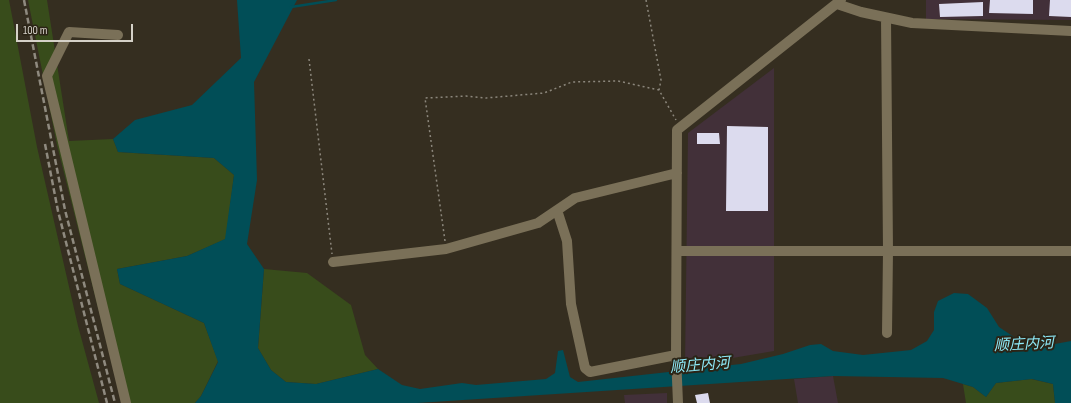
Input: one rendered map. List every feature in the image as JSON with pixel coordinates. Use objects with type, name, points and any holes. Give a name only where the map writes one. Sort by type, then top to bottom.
[{"type":"street","points":[[678,403],[677,130],[839,2],[861,12],[912,23],[1071,31]]},
{"type":"street","points":[[886,18],[888,251],[887,333]]},
{"type":"street","points":[[118,35],[69,32],[47,76],[126,403]]},
{"type":"street","points":[[333,262],[446,249],[538,223],[575,198],[677,173]]},
{"type":"street","points":[[557,210],[567,241],[571,304],[585,368],[590,372],[677,360]]},
{"type":"street","points":[[677,251],[1071,251]]},
{"type":"path","points":[[646,0],[661,80],[659,90],[676,117],[677,130]]},
{"type":"path","points":[[309,59],[333,262]]},
{"type":"path","points":[[446,249],[425,98],[466,96],[486,98],[544,93],[572,82],[618,81],[659,90]]},
{"type":"shaded area","points":[[926,0],[1071,0],[1071,20],[926,19]]},
{"type":"shaded area","points":[[774,68],[774,351],[685,366],[688,133]]},
{"type":"shaded area","points":[[833,376],[838,403],[798,403],[794,379]]},
{"type":"shaded area","points":[[667,393],[667,403],[625,403],[624,395]]},
{"type":"green space","points":[[0,0],[9,0],[37,147],[78,326],[99,403],[0,403]]},
{"type":"green space","points":[[28,0],[47,0],[69,141],[113,139],[118,152],[214,158],[234,175],[226,239],[187,256],[117,269],[120,284],[204,323],[218,361],[201,396],[195,403],[122,403],[57,145]]},
{"type":"green space","points":[[264,269],[307,273],[351,305],[365,355],[378,369],[316,384],[286,382],[271,370],[258,348]]},
{"type":"green space","points":[[1031,379],[1053,384],[1055,403],[966,403],[963,384],[973,387],[986,397],[996,383]]},
{"type":"water","name":"顺庄内河","points":[[237,0],[297,0],[254,82],[257,180],[247,244],[264,269],[258,348],[271,370],[286,382],[316,384],[378,369],[402,385],[420,389],[462,383],[476,385],[546,379],[555,373],[558,351],[563,350],[570,377],[578,382],[741,364],[783,354],[810,345],[821,344],[833,351],[863,355],[911,350],[927,341],[934,330],[934,312],[938,301],[954,293],[968,294],[987,308],[999,327],[1017,339],[1055,344],[1071,341],[1071,403],[1055,403],[1053,384],[1032,379],[996,383],[986,397],[973,387],[943,378],[833,376],[417,403],[195,403],[201,396],[218,362],[204,323],[120,284],[117,269],[187,256],[225,239],[234,175],[214,158],[118,152],[113,139],[135,120],[192,105],[241,58]]},
{"type":"building","points":[[990,0],[1033,0],[1033,14],[989,13]]},
{"type":"building","points":[[1050,0],[1071,0],[1071,17],[1049,16]]},
{"type":"building","points":[[983,2],[983,16],[940,17],[939,4]]},
{"type":"building","points":[[727,126],[768,127],[768,211],[726,211]]},
{"type":"building","points":[[697,133],[719,133],[720,144],[697,144]]},
{"type":"building","points":[[708,393],[710,403],[697,403],[695,395]]},
{"type":"waterway","points":[[291,7],[336,0]]},
{"type":"railway","points":[[24,0],[65,210],[115,403]]},
{"type":"railway","points":[[45,144],[58,211],[107,403]]}]
